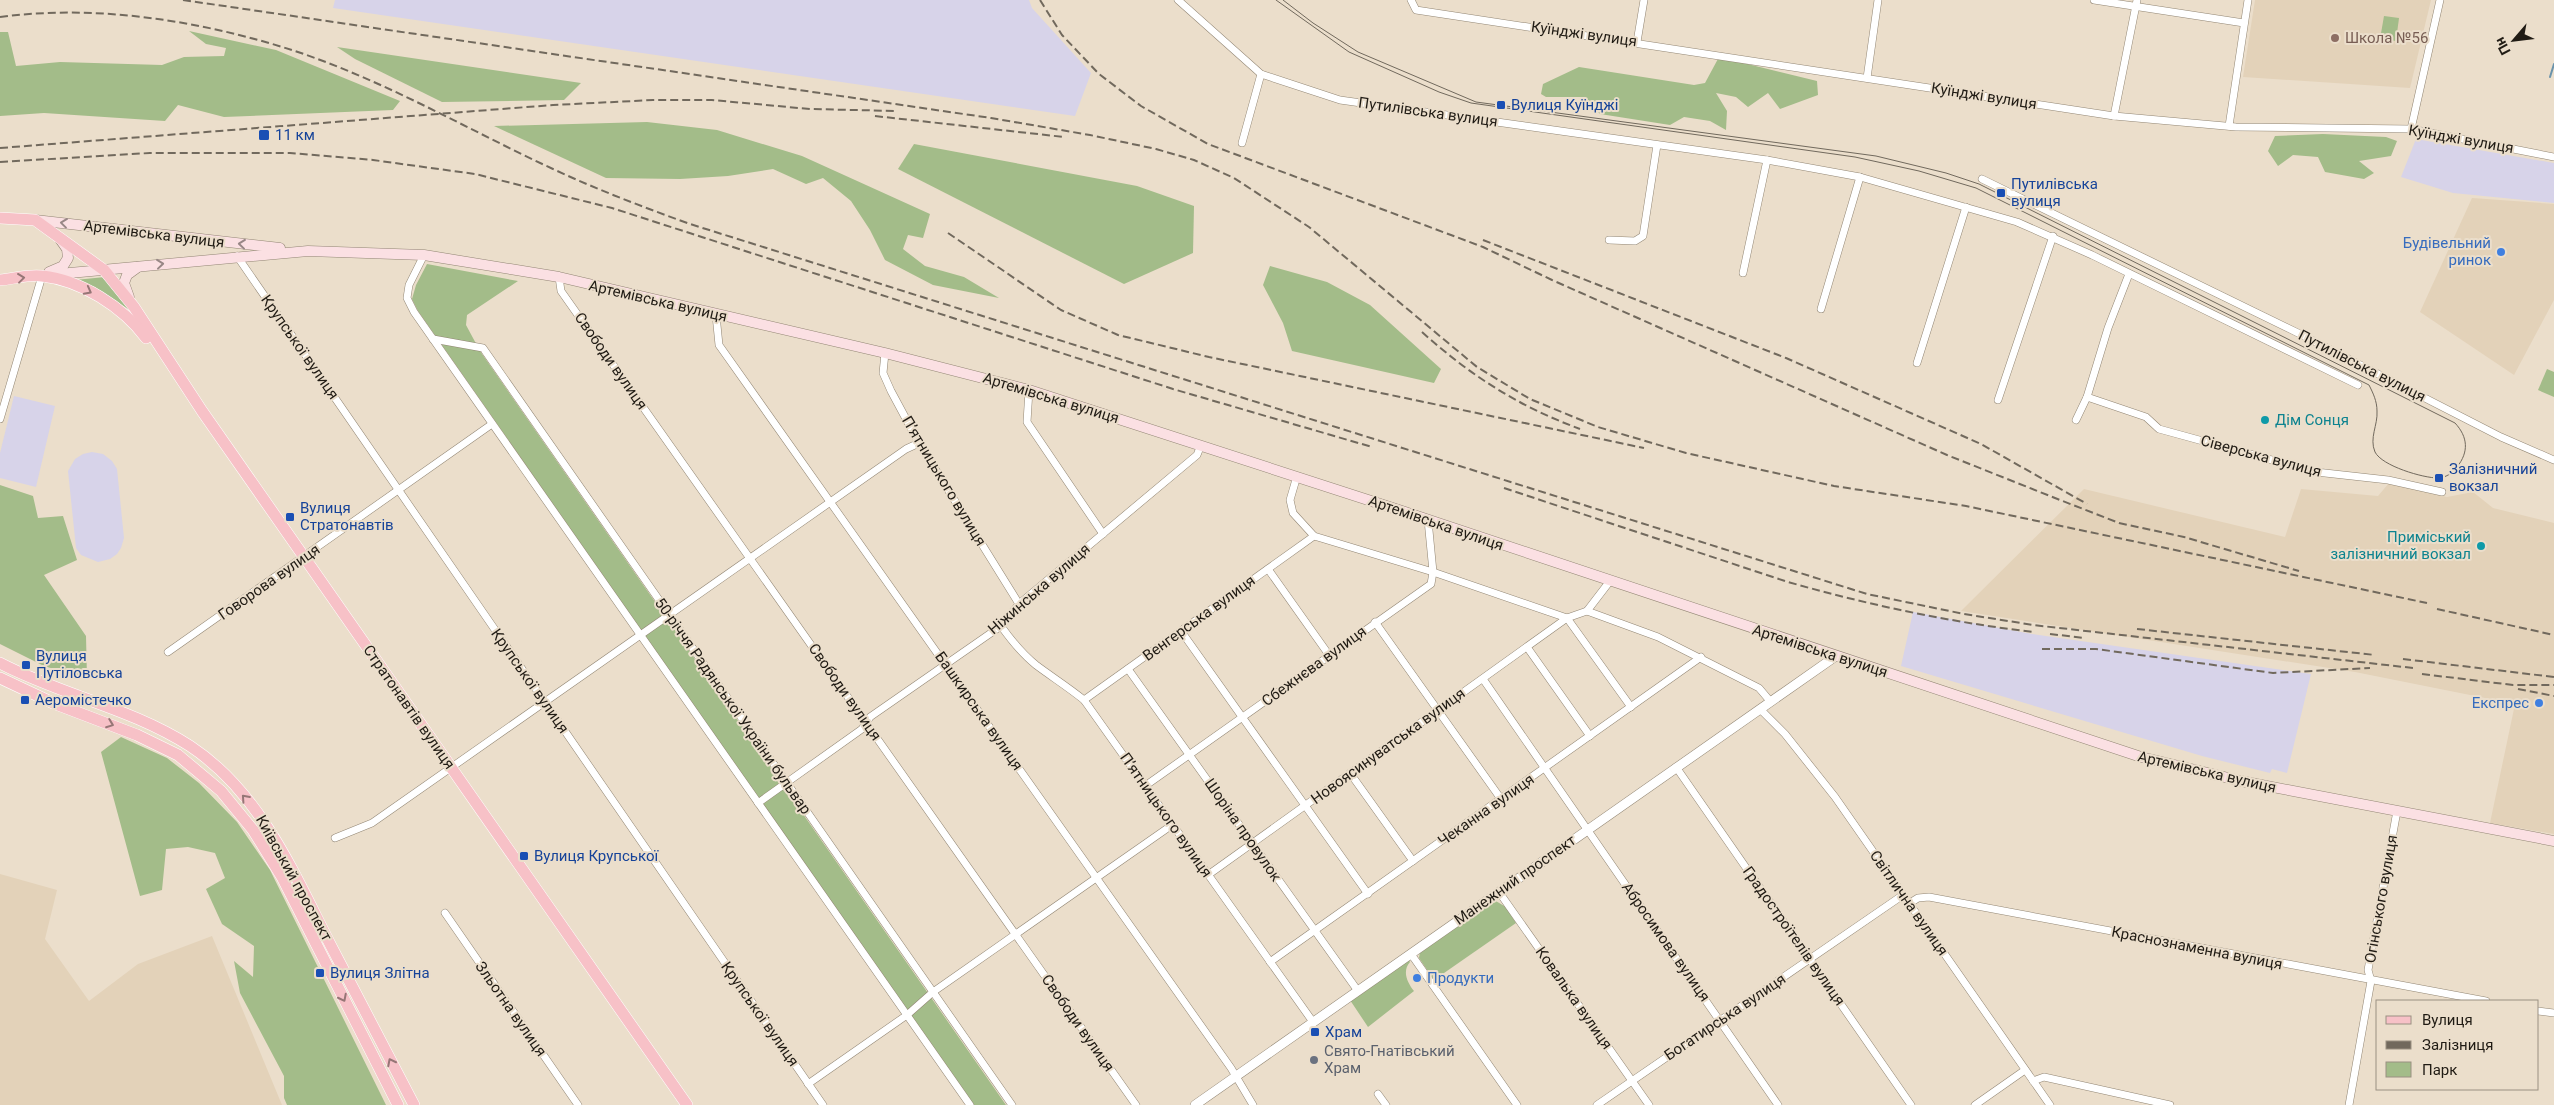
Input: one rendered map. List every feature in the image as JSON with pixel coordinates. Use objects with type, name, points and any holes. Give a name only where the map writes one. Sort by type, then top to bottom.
[{"type":"main road","name":"Артемівська вулиця","points":[[0,218],[35,220],[308,251],[424,255],[558,277],[885,353],[1029,390],[1201,445],[2141,758],[2241,781],[2554,841]]},
{"type":"main road","name":"Стратонавтів вулиця","points":[[35,220],[104,270],[134,307],[202,411],[687,1105]]},
{"type":"main road","points":[[42,276],[63,266],[68,258],[67,249],[60,238]]},
{"type":"main road","name":"Артемівська вулиця","points":[[0,280],[237,256],[308,251]]},
{"type":"main road","points":[[134,307],[124,290],[124,283],[127,276],[138,267]]},
{"type":"main road","points":[[42,276],[82,288],[106,301],[136,325],[202,411]]},
{"type":"main road","name":"Київський проспект","points":[[0,663],[146,722],[190,746],[218,769],[260,814],[287,860],[414,1105]]},
{"type":"main road","name":"Київський проспект","points":[[0,678],[53,703],[138,735],[178,755],[221,791],[253,830],[282,877],[398,1105]]},
{"type":"main road","points":[[53,703],[59,688]]},
{"type":"main road","points":[[85,715],[86,698]]},
{"type":"street","name":"Путилівська вулиця","points":[[1178,0],[1261,74],[1340,100],[1767,160],[1860,177],[2017,222],[2053,236],[2358,385]]},
{"type":"street","name":"Куїнджі вулиця","points":[[1411,0],[1416,10],[1637,42],[2114,116],[2229,126],[2411,129],[2554,157]]},
{"type":"street","points":[[1637,42],[1644,0]]},
{"type":"street","points":[[1867,78],[1878,0]]},
{"type":"street","points":[[2094,0],[2137,3],[2244,23]]},
{"type":"street","points":[[2229,126],[2248,0]]},
{"type":"street","points":[[2411,129],[2440,0]]},
{"type":"street","points":[[2114,116],[2137,3]]},
{"type":"street","points":[[1242,143],[1261,74]]},
{"type":"street","points":[[1609,240],[1635,242],[1642,236],[1657,145]]},
{"type":"street","points":[[1743,273],[1767,160]]},
{"type":"street","points":[[1821,309],[1860,177]]},
{"type":"street","name":"Путилівська вулиця","points":[[1982,179],[2298,333],[2501,436],[2554,460]]},
{"type":"street","points":[[1917,363],[1966,207]]},
{"type":"street","points":[[1998,400],[2053,236]]},
{"type":"street","points":[[424,255],[409,285],[407,298],[433,339],[970,1105]]},
{"type":"street","name":"Крупської вулиця","points":[[237,256],[823,1105]]},
{"type":"street","points":[[2076,420],[2087,397],[2108,328],[2129,274]]},
{"type":"street","points":[[0,419],[42,276]]},
{"type":"street","name":"Свободи вулиця","points":[[558,277],[561,291],[751,557],[865,722],[1136,1105]]},
{"type":"street","name":"Башкирська вулиця","points":[[716,315],[719,345],[1237,1076],[1253,1105]]},
{"type":"street","name":"50-річчя Радянської України бульвар","points":[[433,339],[483,348],[1012,1105]]},
{"type":"street","name":"П’ятницького вулиця","points":[[885,353],[883,373],[919,443],[1020,604]]},
{"type":"street","name":"Ніжинська вулиця","points":[[1029,390],[1027,422],[1104,534]]},
{"type":"street","name":"Сіверська вулиця","points":[[2087,397],[2146,417],[2159,429],[2316,472],[2388,480],[2442,492]]},
{"type":"street","name":"Говорова вулиця","points":[[168,652],[492,424]]},
{"type":"street","points":[[335,838],[372,823],[906,449],[919,443]]},
{"type":"street","name":"Ніжинська вулиця","points":[[758,803],[862,729],[865,722],[1001,626],[1020,604],[1197,455],[1201,445]]},
{"type":"street","points":[[1296,476],[1290,500],[1293,513],[1314,536],[1433,572],[1567,618],[1631,707]]},
{"type":"street","points":[[1428,520],[1433,572]]},
{"type":"street","name":"Венгерська вулиця","points":[[1084,700],[1314,536]]},
{"type":"street","points":[[1268,569],[1329,655]]},
{"type":"street","name":"Сбежнєва вулиця","points":[[1145,786],[1431,584],[1433,572]]},
{"type":"street","points":[[1587,612],[1610,581]]},
{"type":"street","points":[[1567,618],[1587,612],[1658,637],[1701,657],[1759,688],[1770,701]]},
{"type":"street","name":"Новоясинуватська вулиця","points":[[1208,874],[1567,618]]},
{"type":"street","points":[[1375,622],[1501,799]]},
{"type":"street","name":"П’ятницького вулиця","points":[[1001,626],[1015,645],[1035,664],[1060,680],[1084,700],[1313,1022]]},
{"type":"street","points":[[1181,631],[1368,894]]},
{"type":"street","points":[[1527,647],[1590,736]]},
{"type":"street","name":"Манежний проспект","points":[[1195,1105],[1836,656]]},
{"type":"street","name":"Чеканна вулиця","points":[[1270,962],[1701,657]]},
{"type":"street","name":"Шоріна провулок","points":[[1128,669],[1358,990]]},
{"type":"street","name":"Абросимова вулиця","points":[[1482,679],[1546,768],[1778,1105]]},
{"type":"street","name":"Світлична вулиця","points":[[1760,709],[1785,734],[1835,797],[2050,1105]]},
{"type":"street","name":"Градостроїтелiв вулиця","points":[[1676,767],[1911,1105]]},
{"type":"street","points":[[1350,773],[1413,861]]},
{"type":"street","name":"Огінського вулиця","points":[[2349,1105],[2371,980],[2368,970],[2397,811]]},
{"type":"street","points":[[808,1084],[907,1015],[933,992],[1015,933],[1172,825]]},
{"type":"street","name":"Ковалька вулиця","points":[[1500,892],[1649,1105]]},
{"type":"street","name":"Богатирська вулиця","points":[[1597,1105],[1904,894]]},
{"type":"street","name":"Краснознаменна вулиця","points":[[1910,903],[1918,898],[1929,897],[2481,1000]]},
{"type":"street","name":"Зльотна вулиця","points":[[445,913],[578,1105]]},
{"type":"street","points":[[1411,954],[1517,1105]]},
{"type":"street","points":[[2539,1011],[2554,1014]]},
{"type":"street","points":[[1975,1105],[2025,1070]]},
{"type":"street","points":[[2033,1081],[2044,1077],[2170,1105]]},
{"type":"street","points":[[1378,1094],[1386,1105]]},
{"type":"shaded area","points":[[335,0],[1029,0],[1032,8],[1091,73],[1075,116],[333,8]]},
{"type":"shaded area","name":"Школа №56","points":[[2255,0],[2431,0],[2410,88],[2243,77]]},
{"type":"shaded area","points":[[2416,139],[2554,163],[2554,203],[2453,193],[2401,177]]},
{"type":"shaded area","name":"Будівельний ринок","points":[[2472,198],[2554,204],[2554,300],[2514,375],[2420,312]]},
{"type":"shaded area","points":[[14,396],[55,406],[36,487],[0,478],[0,453]]},
{"type":"shaded area","points":[[92,452],[103,454],[112,461],[117,469],[124,538],[117,554],[110,559],[98,562],[81,555],[76,548],[68,471],[75,459],[83,454]]},
{"type":"shaded area","points":[[2389,483],[2447,497],[2473,492],[2493,508],[2554,523],[2554,834],[2490,823],[2515,704],[2355,672],[1961,611],[2084,489],[2285,537],[2301,489],[2378,496]]},
{"type":"shaded area","points":[[1913,612],[2032,634],[2311,674],[2287,773],[2272,769],[2270,773],[2202,756],[1901,666]]},
{"type":"shaded area","points":[[0,874],[57,890],[45,939],[89,1001],[138,964],[212,936],[282,1105],[0,1105]]},
{"type":"green space","points":[[2384,16],[2399,18],[2396,41],[2380,39]]},
{"type":"green space","points":[[189,31],[276,50],[400,101],[393,110],[224,117],[178,105],[165,121],[44,113],[0,116],[0,32],[8,32],[16,66],[60,62],[162,65],[184,57],[224,56],[226,48],[206,44]]},
{"type":"green space","points":[[337,47],[581,83],[564,100],[442,102],[355,59]]},
{"type":"green space","points":[[1719,57],[1817,81],[1818,95],[1780,109],[1768,93],[1748,107],[1736,97],[1716,93],[1727,111],[1726,130],[1710,121],[1684,117],[1670,125],[1600,114],[1585,97],[1546,97],[1541,94],[1543,84],[1579,67],[1694,85],[1705,83]]},
{"type":"green space","points":[[647,122],[717,130],[802,156],[930,214],[923,238],[908,235],[903,249],[925,266],[964,277],[999,298],[933,285],[885,260],[870,230],[851,201],[823,178],[806,184],[773,169],[728,176],[680,179],[606,178],[494,126]]},
{"type":"green space","points":[[2323,134],[2386,137],[2397,141],[2391,156],[2359,161],[2374,173],[2364,179],[2325,172],[2318,157],[2293,155],[2278,166],[2268,151],[2275,136]]},
{"type":"green space","points":[[914,144],[1137,186],[1194,206],[1193,253],[1124,284],[898,169]]},
{"type":"green space","points":[[427,264],[518,281],[467,315],[466,325],[480,351],[1006,1105],[973,1105],[418,311],[412,299],[416,285]]},
{"type":"green space","points":[[1270,266],[1327,282],[1370,305],[1441,369],[1434,383],[1292,351],[1283,323],[1263,285]]},
{"type":"green space","points":[[105,277],[131,311],[95,287],[75,280]]},
{"type":"green space","points":[[2547,369],[2554,372],[2554,397],[2538,390]]},
{"type":"green space","points":[[0,485],[33,496],[38,518],[63,516],[77,560],[44,575],[86,636],[87,679],[44,666],[0,644]]},
{"type":"green space","points":[[121,737],[167,758],[199,783],[237,822],[270,870],[386,1105],[287,1105],[284,1098],[284,1076],[240,993],[234,961],[253,977],[254,946],[222,924],[206,889],[225,878],[215,853],[188,847],[166,849],[162,890],[140,896],[101,752]]},
{"type":"green space","points":[[1494,900],[1506,907],[1516,923],[1434,980],[1419,958],[1420,951]]},
{"type":"green space","points":[[1408,959],[1410,962],[1406,969],[1406,976],[1414,991],[1368,1027],[1350,1000]]},
{"type":"waterway","points":[[2550,77],[2554,64]]},
{"type":"tram line","points":[[1276,0],[1349,52],[1439,92],[1471,103],[1855,157],[1919,171],[1976,188],[2369,385],[2377,407],[2373,447],[2379,457],[2386,462],[2423,476],[2441,478],[2453,471],[2464,456],[2465,439],[2455,423],[1979,184],[1946,173],[1876,156],[1476,102],[1358,52],[1313,23],[1283,0]]},
{"type":"railway","points":[[183,0],[991,118],[1090,135],[1156,149],[1194,160],[1234,178],[1309,227],[1477,367],[1530,399],[1598,427],[1686,453],[1834,486],[1966,506],[2427,603]]},
{"type":"railway","points":[[1040,0],[1062,35],[1099,74],[1141,106],[1208,144],[1483,247],[1552,280],[1947,455],[2055,498],[2119,523],[2184,537],[2299,571]]},
{"type":"railway","points":[[0,17],[37,13],[112,14],[187,24],[260,40],[361,76],[570,177],[690,224],[1867,594],[1964,614],[2033,625],[2413,668]]},
{"type":"railway","points":[[0,148],[553,105],[653,100],[712,100],[810,109],[897,111]]},
{"type":"railway","points":[[875,116],[1064,137]]},
{"type":"railway","points":[[0,162],[150,153],[290,153],[373,160],[475,174],[612,208],[1173,389],[1372,447]]},
{"type":"railway","points":[[948,233],[1061,310],[1118,335],[1209,357],[1644,448]]},
{"type":"railway","points":[[1483,240],[1786,358],[1981,444],[2087,504]]},
{"type":"railway","points":[[1422,332],[1440,348],[1496,388],[1536,410],[1580,429]]},
{"type":"railway","points":[[1504,488],[1788,582],[1940,618],[2033,632]]},
{"type":"railway","points":[[2437,609],[2554,635]]},
{"type":"railway","points":[[2137,629],[2375,655]]},
{"type":"railway","points":[[2050,634],[2085,638]]},
{"type":"railway","points":[[2042,649],[2096,649],[2273,673],[2370,668]]},
{"type":"railway","points":[[2403,659],[2554,677]]},
{"type":"railway","points":[[2422,674],[2513,685],[2554,685]]},
{"type":"railway","points":[[2518,689],[2554,696]]},
{"type":"place","name":"Школа №56","points":[[2335,38]]},
{"type":"place","name":"Вулиця Куїнджі","points":[[1501,105]]},
{"type":"place","name":"11 км","points":[[264,135]]},
{"type":"place","name":"Путилівська вулиця","points":[[2001,193]]},
{"type":"place","name":"Будівельний ринок","points":[[2501,252]]},
{"type":"place","name":"Дім Сонця","points":[[2265,420]]},
{"type":"place","name":"Залізничний вокзал","points":[[2439,478]]},
{"type":"place","name":"Вулиця Стратонавтів","points":[[290,517]]},
{"type":"place","name":"Приміський залізничний вокзал","points":[[2481,546]]},
{"type":"place","name":"Вулиця Путіловська","points":[[26,665]]},
{"type":"place","name":"Аеромістечко","points":[[25,700]]},
{"type":"place","name":"Експрес","points":[[2539,703]]},
{"type":"place","name":"Вулиця Крупської","points":[[524,856]]},
{"type":"place","name":"Вулиця Злітна","points":[[320,973]]},
{"type":"place","name":"Продукти","points":[[1417,978]]},
{"type":"place","name":"Храм","points":[[1315,1032]]},
{"type":"place","name":"Свято-Гнатівський Храм","points":[[1314,1060]]}]
